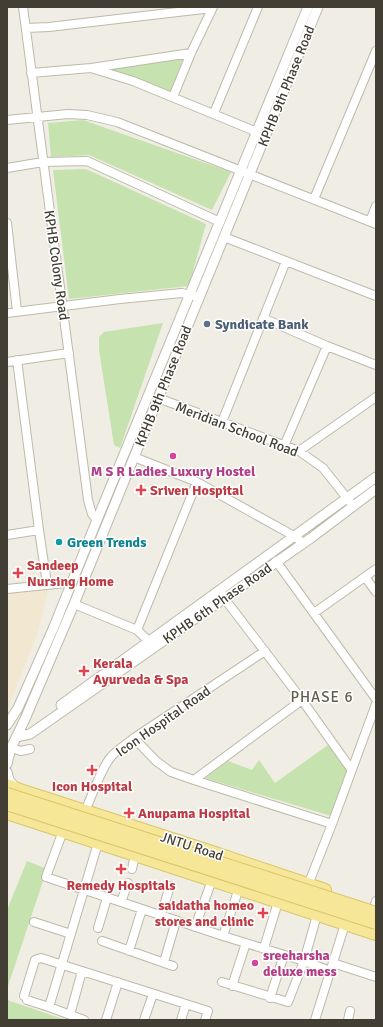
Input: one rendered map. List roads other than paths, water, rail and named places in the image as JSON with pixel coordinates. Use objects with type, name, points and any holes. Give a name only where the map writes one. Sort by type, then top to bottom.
[{"type":"main road","name":"JNTU Road","points":[[10,788],[209,851],[375,907]]},
{"type":"main road","points":[[10,788],[375,907]]},
{"type":"main road","points":[[7,804],[376,924]]},
{"type":"main road","name":"JNTU Road","points":[[7,813],[376,934]]},
{"type":"main road","points":[[200,876],[209,851]]},
{"type":"street","name":"KPHB Colony Road","points":[[23,7],[88,500],[92,514],[97,520]]},
{"type":"street","points":[[214,114],[258,7]]},
{"type":"street","name":"KPHB 9th Phase Road","points":[[7,725],[18,708],[71,586],[97,520],[195,296],[224,237],[246,172],[257,132],[308,7]]},
{"type":"street","name":"KPHB 9th Phase Road","points":[[7,764],[11,748],[25,719],[74,604],[158,398],[220,222],[246,172],[318,7]]},
{"type":"street","points":[[26,28],[49,27],[212,8]]},
{"type":"street","points":[[173,97],[190,53],[212,8]]},
{"type":"street","points":[[314,199],[376,50]]},
{"type":"street","points":[[32,73],[91,68],[190,53]]},
{"type":"street","points":[[91,68],[133,81],[257,132]]},
{"type":"street","points":[[7,120],[68,114],[87,115],[117,122],[373,222],[376,206]]},
{"type":"street","points":[[7,168],[43,162],[87,161],[220,222]]},
{"type":"street","points":[[7,223],[10,269],[17,311]]},
{"type":"street","points":[[224,237],[376,296]]},
{"type":"street","points":[[222,422],[286,261]]},
{"type":"street","points":[[7,313],[182,293],[195,296]]},
{"type":"street","points":[[263,318],[327,346],[376,365]]},
{"type":"street","points":[[284,446],[327,346]]},
{"type":"street","points":[[7,362],[69,353]]},
{"type":"street","points":[[17,360],[38,530],[47,584]]},
{"type":"street","points":[[299,451],[376,397]]},
{"type":"street","name":"Meridian School Road","points":[[158,398],[299,451],[323,468],[352,506]]},
{"type":"street","points":[[134,457],[197,482],[294,536],[303,543]]},
{"type":"street","name":"KPHB 6th Phase Road","points":[[222,595],[294,536],[376,477]]},
{"type":"street","points":[[137,630],[197,482]]},
{"type":"street","name":"KPHB 6th Phase Road","points":[[25,719],[30,723],[37,723],[222,595],[303,543],[376,489]]},
{"type":"street","points":[[7,535],[38,530]]},
{"type":"street","points":[[276,561],[376,699]]},
{"type":"street","points":[[314,613],[376,569]]},
{"type":"street","points":[[365,577],[376,592]]},
{"type":"street","points":[[7,589],[65,583],[71,586]]},
{"type":"street","points":[[222,595],[302,700],[351,769]]},
{"type":"street","points":[[74,604],[137,630],[152,644]]},
{"type":"street","name":"KPHB 6th Phase Road","points":[[16,736],[30,734],[152,644]]},
{"type":"street","name":"Icon Hospital Road","points":[[85,811],[98,780],[111,758],[134,738],[265,651]]},
{"type":"street","points":[[194,780],[302,700]]},
{"type":"street","points":[[308,885],[376,704]]},
{"type":"street","points":[[134,738],[156,761],[171,772],[332,824]]},
{"type":"street","points":[[11,748],[20,751],[30,749]]},
{"type":"street","points":[[7,772],[10,788]]},
{"type":"street","points":[[63,831],[46,878],[284,955],[376,977]]},
{"type":"street","points":[[49,1007],[98,844]]},
{"type":"street","points":[[132,869],[135,856]]},
{"type":"street","points":[[195,927],[212,880]]},
{"type":"street","points":[[121,902],[128,883]]},
{"type":"street","points":[[161,915],[170,886]]},
{"type":"street","points":[[223,936],[239,888]]},
{"type":"street","points":[[98,928],[107,898]]},
{"type":"street","points":[[264,948],[278,902]]},
{"type":"street","points":[[129,951],[142,909]]},
{"type":"street","points":[[222,982],[270,998],[285,1002],[290,1001],[304,961],[317,915]]},
{"type":"street","points":[[164,962],[176,921]]},
{"type":"street","points":[[34,922],[71,934]]},
{"type":"street","points":[[315,1020],[345,924]]},
{"type":"street","points":[[102,941],[173,966]]},
{"type":"street","points":[[232,986],[246,943]]},
{"type":"street","points":[[270,998],[284,955]]},
{"type":"street","points":[[82,1020],[26,998],[35,960],[41,958],[208,1011],[205,1020]]},
{"type":"street","points":[[70,1015],[82,971]]},
{"type":"street","points":[[106,1020],[118,982]]},
{"type":"street","points":[[144,1020],[153,994]]},
{"type":"street","points":[[181,1020],[186,1004]]},
{"type":"street","points":[[348,1020],[350,1011]]},
{"type":"place","name":"Syndicate Bank","points":[[207,324]]},
{"type":"place","name":"M S R Ladies Luxury Hostel","points":[[173,456]]},
{"type":"place","name":"Sriven Hospital","points":[[141,490]]},
{"type":"place","name":"Green Trends","points":[[59,542]]},
{"type":"place","name":"Sandeep Nursing Home","points":[[18,573]]},
{"type":"place","name":"Kerala Ayurveda & Spa","points":[[84,671]]},
{"type":"place","name":"Icon Hospital","points":[[92,770]]},
{"type":"place","name":"Anupama Hospital","points":[[129,813]]},
{"type":"place","name":"Remedy Hospitals","points":[[121,869]]},
{"type":"place","name":"saidatha homeo stores and clinic","points":[[263,913]]},
{"type":"place","name":"sreeharsha deluxe mess","points":[[255,963]]},
{"type":"district","name":"PHASE 6","points":[[322,697]]}]
